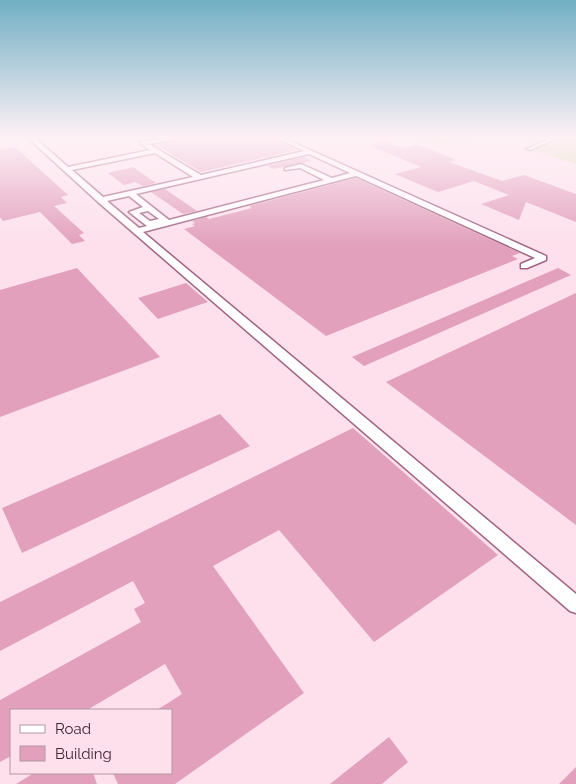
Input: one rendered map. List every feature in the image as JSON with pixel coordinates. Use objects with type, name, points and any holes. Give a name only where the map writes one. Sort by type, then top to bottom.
[{"type":"street","points":[[72,173],[137,231],[576,605]]},
{"type":"street","points":[[192,173],[199,177]]},
{"type":"street","points":[[101,200],[216,173]]},
{"type":"street","points":[[315,173],[331,180]]},
{"type":"street","points":[[137,231],[358,173],[544,258],[524,266]]},
{"type":"street","points":[[130,193],[148,208]]},
{"type":"building","points":[[0,173],[43,173],[68,195],[61,197],[67,203],[54,206],[84,233],[79,235],[85,241],[72,244],[40,212],[3,221],[0,217]]},
{"type":"building","points":[[108,173],[141,173],[156,183],[143,186],[135,182],[124,185]]},
{"type":"building","points":[[479,173],[502,181],[524,175],[576,194],[576,222],[526,202],[519,220],[481,204],[509,195],[474,181],[438,192],[395,174]]},
{"type":"building","points":[[356,178],[520,253],[512,256],[518,259],[326,336],[184,229],[195,226],[192,224],[195,223],[192,221],[206,217],[209,219],[252,208],[249,206]]},
{"type":"building","points":[[165,189],[197,211],[183,214],[151,192]]},
{"type":"building","points":[[77,268],[160,357],[0,417],[0,290]]},
{"type":"building","points":[[558,268],[571,275],[364,366],[352,357]]},
{"type":"building","points":[[186,283],[208,302],[158,319],[138,298]]},
{"type":"building","points":[[576,293],[576,525],[386,382]]},
{"type":"building","points":[[220,414],[250,446],[22,553],[2,508]]},
{"type":"building","points":[[353,428],[498,555],[374,642],[279,530],[213,566],[304,693],[175,784],[118,784],[113,774],[172,774],[172,709],[159,709],[182,694],[165,664],[89,709],[10,709],[10,757],[0,762],[0,700],[141,622],[134,609],[145,603],[133,581],[0,651],[0,602]]},
{"type":"building","points":[[389,737],[408,762],[382,784],[330,784]]},
{"type":"building","points":[[576,767],[576,784],[559,784]]},
{"type":"building","points":[[32,774],[93,774],[97,784],[16,784]]}]
